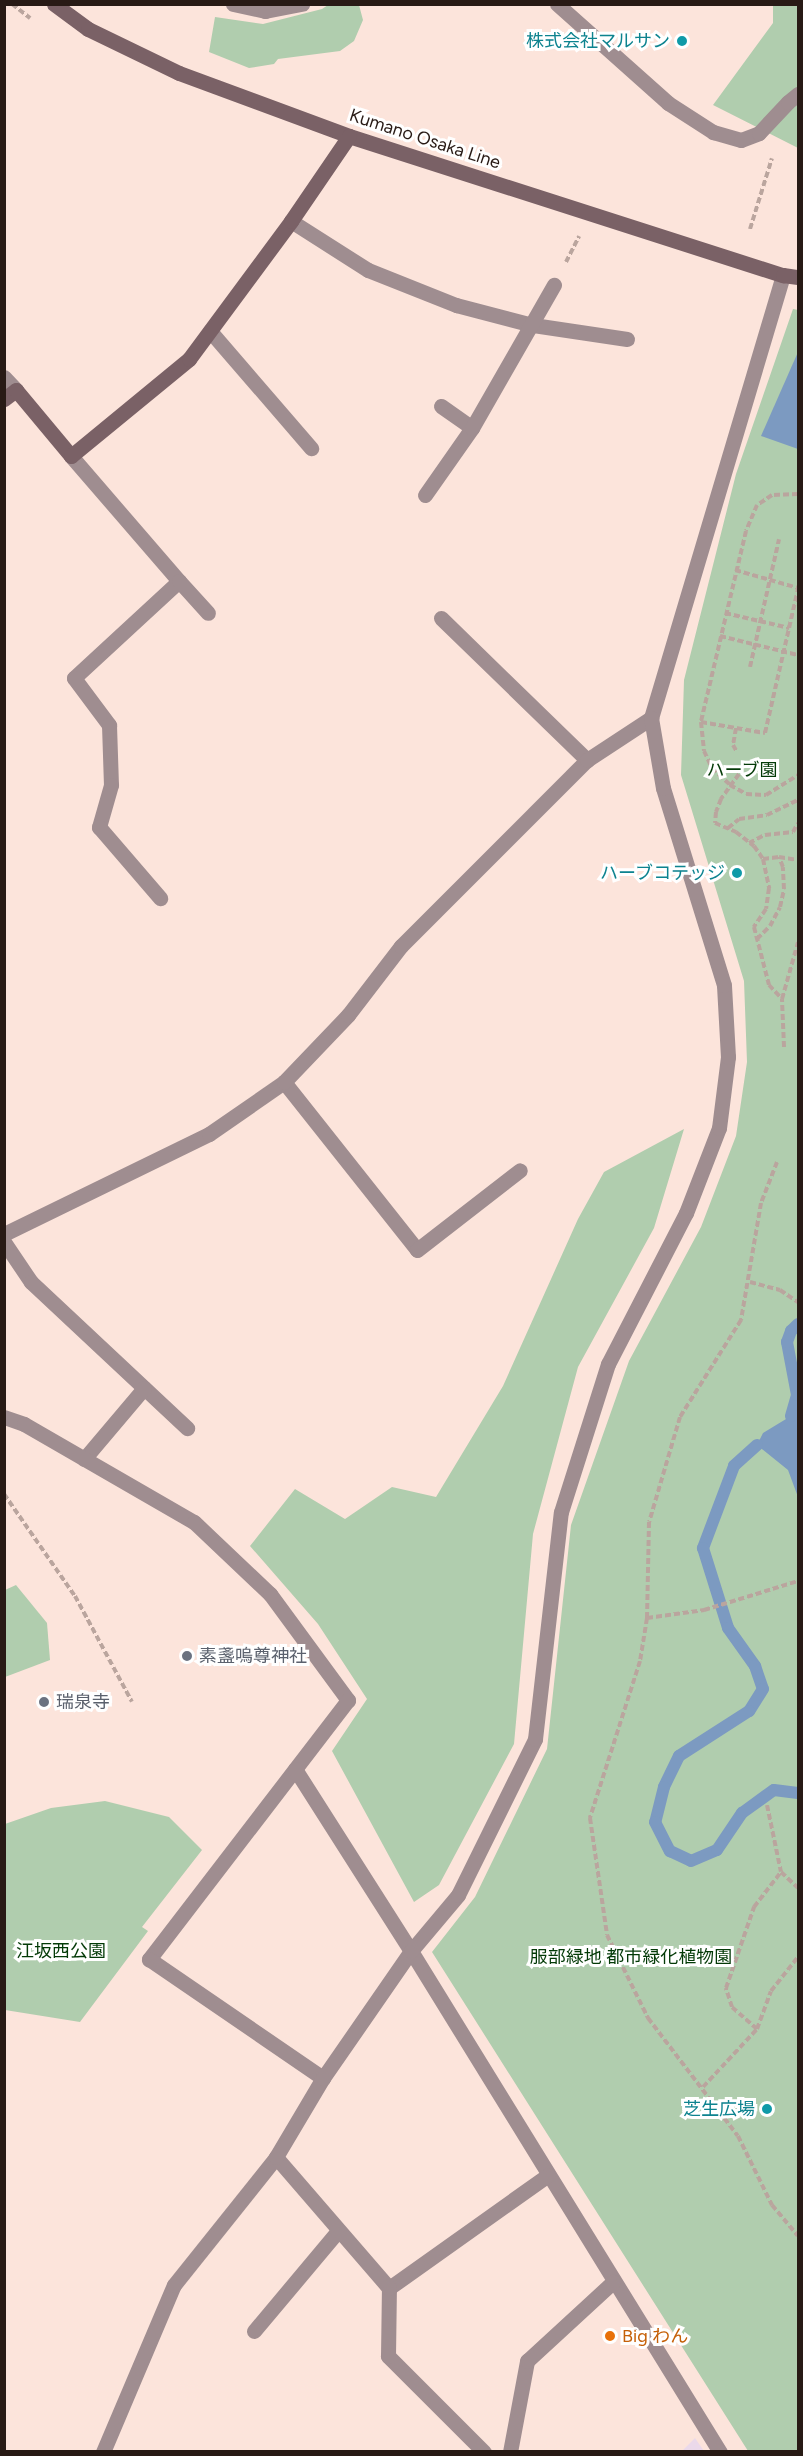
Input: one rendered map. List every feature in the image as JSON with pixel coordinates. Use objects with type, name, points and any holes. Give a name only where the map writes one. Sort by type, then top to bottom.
[{"type":"main road","name":"Kumano Osaka Line","points":[[54,4],[88,28],[179,73],[349,136],[791,276]]},
{"type":"main road","points":[[10,395],[71,456],[189,359],[291,221],[349,136]]},
{"type":"street","points":[[233,4],[265,12],[302,4]]},
{"type":"street","points":[[557,4],[668,104],[713,132],[741,140],[759,133],[798,94]]},
{"type":"street","points":[[291,221],[368,270],[456,305],[533,325],[627,339]]},
{"type":"street","points":[[103,2451],[174,2285],[276,2157],[323,2078],[411,1951],[458,1895],[535,1739],[561,1512],[608,1364],[686,1213],[719,1128],[728,1057],[724,985],[663,788],[651,718],[791,276]]},
{"type":"street","points":[[425,495],[472,428],[554,285]]},
{"type":"street","points":[[210,332],[311,448]]},
{"type":"street","points":[[4,377],[10,395]]},
{"type":"street","points":[[441,406],[472,428]]},
{"type":"street","points":[[71,456],[208,613]]},
{"type":"street","points":[[160,898],[99,827],[111,785],[108,725],[74,678],[179,582]]},
{"type":"street","points":[[441,618],[587,760]]},
{"type":"street","points":[[4,1234],[209,1134],[284,1082],[348,1015],[400,946],[587,760],[651,718]]},
{"type":"street","points":[[284,1082],[417,1250],[520,1170]]},
{"type":"street","points":[[4,1242],[31,1282],[187,1428]]},
{"type":"street","points":[[84,1459],[144,1388]]},
{"type":"street","points":[[4,1417],[24,1424],[194,1522],[270,1594],[348,1700],[149,1959],[323,2078]]},
{"type":"street","points":[[295,1769],[411,1951],[613,2282],[720,2451]]},
{"type":"street","points":[[276,2157],[389,2288],[388,2356],[484,2451]]},
{"type":"street","points":[[389,2288],[548,2175]]},
{"type":"street","points":[[254,2331],[338,2230]]},
{"type":"street","points":[[510,2451],[527,2361],[613,2282]]},
{"type":"path","points":[[750,229],[772,157],[759,133]]},
{"type":"path","points":[[798,494],[772,495],[757,505],[746,531],[735,570],[701,722],[704,751],[712,768],[730,785],[746,794],[766,795],[798,775]]},
{"type":"path","points":[[750,668],[779,539]]},
{"type":"path","points":[[701,722],[765,733],[784,652],[798,588],[735,570]]},
{"type":"path","points":[[725,613],[789,628]]},
{"type":"path","points":[[720,636],[798,655]]},
{"type":"path","points":[[736,728],[733,745],[737,752]]},
{"type":"path","points":[[739,774],[730,785],[716,812],[715,824],[749,843],[763,859],[770,888],[766,909],[754,927],[769,985],[782,999]]},
{"type":"path","points":[[727,829],[739,819],[767,815],[798,800]]},
{"type":"path","points":[[749,843],[765,835],[793,832],[798,823]]},
{"type":"path","points":[[763,859],[779,857],[798,860]]},
{"type":"path","points":[[757,940],[770,926],[780,907],[784,889],[783,867],[779,857]]},
{"type":"path","points":[[784,1047],[782,999],[798,942]]},
{"type":"path","points":[[777,1162],[761,1203],[750,1282],[741,1320],[680,1417],[649,1522],[647,1618],[640,1661],[590,1818],[607,1935],[648,2018],[703,2087],[738,2136],[772,2205],[798,2236]]},
{"type":"path","points":[[750,1282],[780,1290],[798,1302]]},
{"type":"path","points":[[4,1494],[75,1596],[132,1702]]},
{"type":"path","points":[[647,1618],[704,1610],[798,1581]]},
{"type":"path","points":[[768,1805],[781,1872],[798,1888]]},
{"type":"path","points":[[757,2029],[732,2007],[726,1988],[754,1907],[781,1872]]},
{"type":"path","points":[[703,2087],[757,2029],[771,1991],[798,1957]]},
{"type":"shaded area","points":[[695,2438],[704,2451],[682,2451]]},
{"type":"green space","points":[[328,5],[359,5],[363,20],[354,41],[340,51],[278,59],[274,64],[249,68],[209,52],[215,17],[263,24],[322,9]]},
{"type":"green space","points":[[773,5],[798,5],[798,148],[713,105],[773,23]]},
{"type":"green space","name":"服部緑地 都市緑化植物園","points":[[793,309],[798,310],[798,2451],[748,2451],[432,1952],[475,1897],[547,1749],[571,1525],[629,1361],[701,1227],[736,1136],[747,1062],[744,981],[681,775],[684,680],[736,474]]},
{"type":"green space","points":[[684,1129],[654,1228],[578,1367],[533,1534],[514,1744],[439,1885],[414,1902],[332,1751],[367,1699],[318,1624],[250,1546],[295,1489],[345,1519],[392,1487],[436,1497],[503,1386],[578,1219],[604,1172]]},
{"type":"green space","points":[[16,1585],[47,1623],[50,1660],[5,1677],[5,1590]]},
{"type":"green space","name":"江坂西公園","points":[[105,1801],[169,1817],[202,1850],[142,1927],[148,1931],[80,2022],[5,2010],[5,1824],[51,1808]]},
{"type":"water","points":[[798,352],[798,449],[761,436]]},
{"type":"water","points":[[798,1414],[798,1497],[788,1470],[757,1445],[763,1433]]},
{"type":"waterway","points":[[791,1416],[797,1395],[787,1342],[791,1331],[798,1324]]},
{"type":"waterway","points":[[757,1445],[734,1466],[703,1548],[728,1628],[755,1666],[763,1689],[749,1711],[679,1756],[664,1787],[655,1822],[670,1851],[691,1861],[717,1850],[742,1813],[774,1790],[798,1793]]},
{"type":"place","name":"株式会社マルサン","points":[[682,41]]},
{"type":"place","name":"ハーブコテッジ","points":[[737,873]]},
{"type":"place","name":"素盞嗚尊神社","points":[[187,1656]]},
{"type":"place","name":"瑞泉寺","points":[[44,1702]]},
{"type":"place","name":"芝生広場","points":[[767,2109]]},
{"type":"place","name":"Big わん","points":[[610,2336]]},
{"type":"park label","name":"ハーブ園","points":[[742,770]]}]
